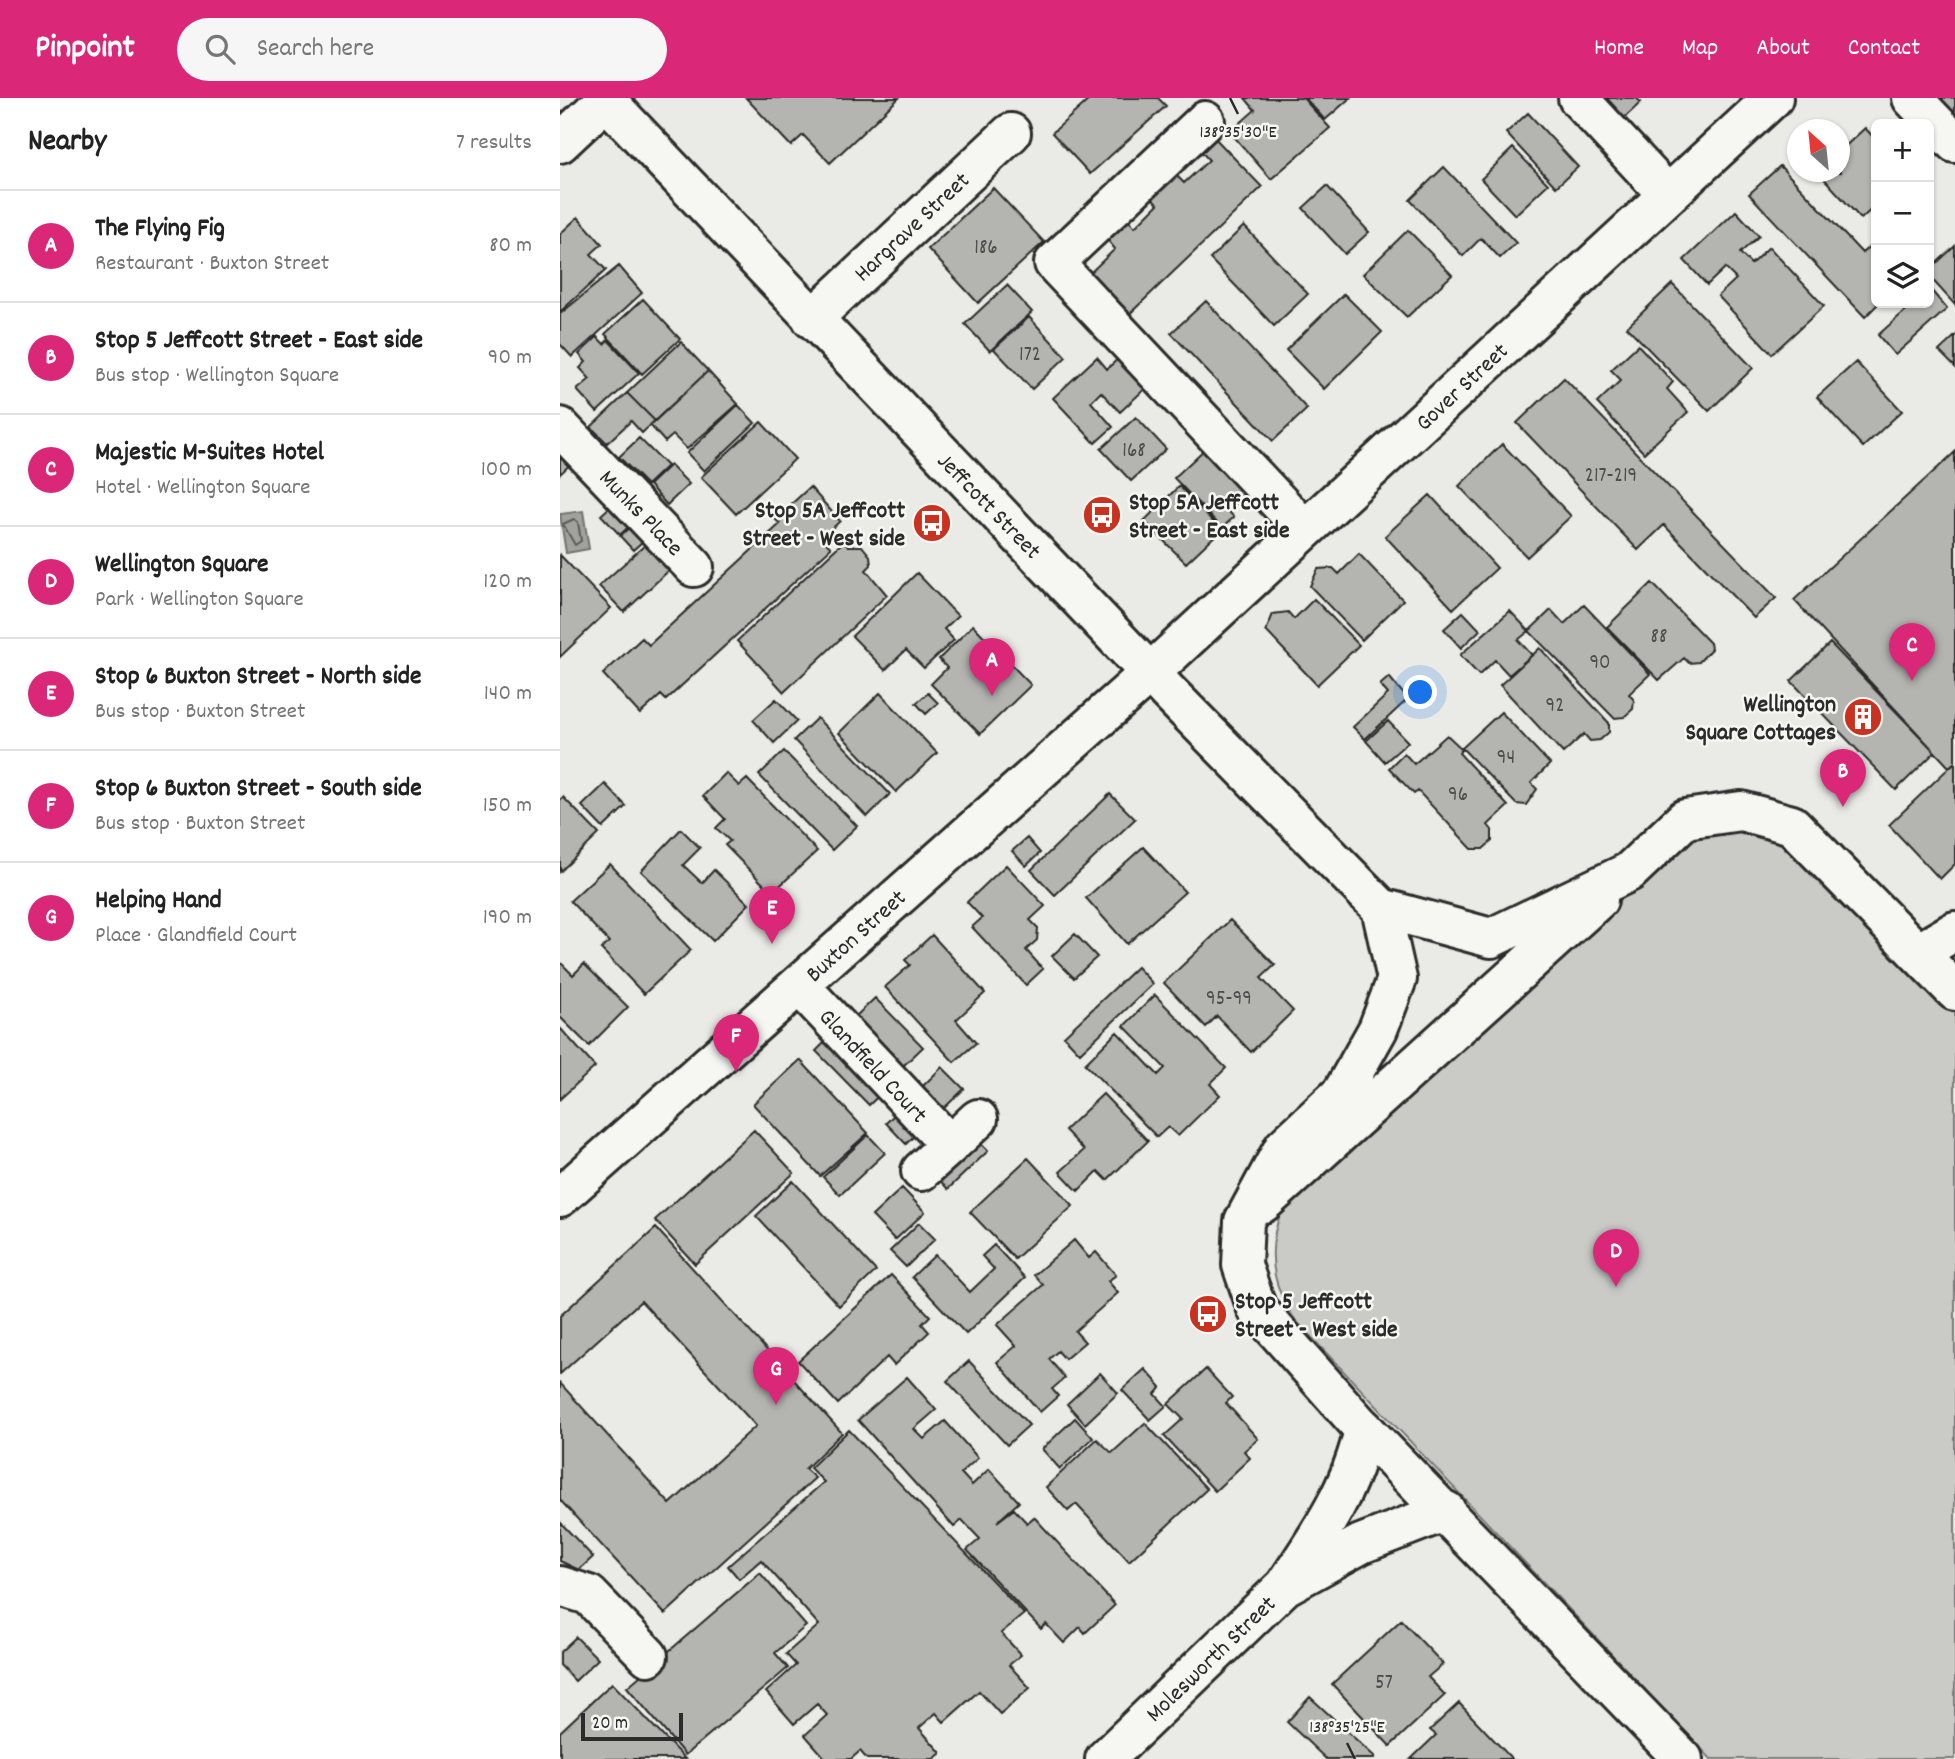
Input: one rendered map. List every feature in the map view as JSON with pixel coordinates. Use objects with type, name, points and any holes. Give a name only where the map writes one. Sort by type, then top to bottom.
[{"type":"main road","points":[[1578,98],[1668,195]]},
{"type":"main road","name":"Gover Street","points":[[1150,673],[1773,98]]},
{"type":"main road","points":[[1912,98],[1955,143]]},
{"type":"main road","points":[[560,143],[606,99]]},
{"type":"main road","name":"Jeffcott Street","points":[[606,99],[1150,673],[1381,908]]},
{"type":"main road","points":[[1205,121],[1054,263],[1305,530]]},
{"type":"main road","name":"Hargrave Street","points":[[812,319],[1011,133]]},
{"type":"main road","name":"Munks Place","points":[[560,427],[694,567]]},
{"type":"main road","name":"Buxton Street","points":[[560,1197],[1150,673]]},
{"type":"main road","points":[[1244,1221],[1685,819],[1741,811],[1792,825],[1955,991]]},
{"type":"main road","points":[[1629,872],[1491,938],[1381,908],[1397,979],[1378,1029],[1342,1093],[1284,1147],[1244,1221],[1241,1265],[1257,1309],[1364,1429],[1683,1759]]},
{"type":"main road","points":[[1918,953],[1955,931]]},
{"type":"main road","name":"Glandfield Court","points":[[799,985],[950,1145]]},
{"type":"main road","name":"Glandfield Court","points":[[921,1171],[978,1119]]},
{"type":"main road","name":"Molesworth Street","points":[[1105,1759],[1285,1586],[1332,1516],[1358,1457],[1364,1429]]},
{"type":"main road","name":"Molesworth Street","points":[[1285,1586],[1361,1544],[1446,1511]]},
{"type":"main road","points":[[560,1586],[589,1595],[648,1656]]},
{"type":"shaded area","points":[[1700,827],[1780,831],[1955,1009],[1955,1759],[1711,1759],[1296,1321],[1276,1280],[1273,1266],[1274,1237],[1283,1207],[1662,850]]},
{"type":"water","points":[[583,511],[589,549],[566,553],[560,514]]},
{"type":"building","points":[[746,98],[899,98],[830,163],[803,135],[791,146]]},
{"type":"building","points":[[1091,98],[1158,98],[1166,106],[1090,174],[1052,133]]},
{"type":"building","points":[[1245,98],[1303,98],[1330,128],[1271,179],[1230,132],[1255,110]]},
{"type":"building","points":[[1305,98],[1350,98],[1325,120]]},
{"type":"building","points":[[1599,98],[1636,98],[1641,102],[1621,121]]},
{"type":"building","points":[[1930,98],[1955,98],[1955,135]]},
{"type":"building","points":[[1528,113],[1578,167],[1556,187],[1506,133]]},
{"type":"building","points":[[1865,128],[1871,135],[1871,210],[1861,219],[1827,182],[1850,182],[1850,142]]},
{"type":"building","points":[[1211,134],[1262,187],[1119,324],[1070,273],[1081,263],[1090,273],[1115,249],[1106,238],[1126,218],[1135,227],[1158,204],[1150,196],[1174,173],[1184,183],[1209,160],[1197,147]]},
{"type":"building","points":[[1513,148],[1548,184],[1515,215],[1481,179]]},
{"type":"building","points":[[1780,166],[1787,173],[1787,182],[1795,182],[1862,253],[1870,246],[1871,308],[1874,308],[1865,317],[1749,194]]},
{"type":"building","points":[[1444,167],[1516,243],[1500,258],[1481,238],[1463,256],[1410,200]]},
{"type":"building","points":[[1327,186],[1369,232],[1345,254],[1303,208]]},
{"type":"building","points":[[993,188],[1044,242],[978,303],[928,249]]},
{"type":"building","points":[[1736,211],[1759,236],[1740,253],[1751,264],[1769,247],[1824,306],[1772,354],[1718,296],[1736,279],[1725,268],[1707,285],[1684,260]]},
{"type":"building","points":[[578,217],[602,244],[591,254],[606,270],[560,312],[560,234]]},
{"type":"building","points":[[1244,226],[1308,294],[1274,326],[1210,259]]},
{"type":"building","points":[[1408,230],[1452,275],[1407,317],[1363,274]]},
{"type":"building","points":[[1955,246],[1955,305],[1934,282],[1934,265]]},
{"type":"building","points":[[619,266],[642,293],[572,357],[560,344],[560,314]]},
{"type":"building","points":[[1672,284],[1753,368],[1709,411],[1627,327]]},
{"type":"building","points":[[1007,285],[1032,312],[990,351],[965,324]]},
{"type":"building","points":[[1344,294],[1382,332],[1324,389],[1286,350]]},
{"type":"building","points":[[1934,294],[1947,309],[1895,355],[1878,335],[1908,308],[1934,308]]},
{"type":"building","points":[[643,299],[680,339],[642,374],[605,334]]},
{"type":"building","points":[[1206,301],[1307,409],[1273,441],[1171,333]]},
{"type":"building","points":[[1029,317],[1066,357],[1032,389],[994,349]]},
{"type":"building","points":[[1955,336],[1955,367],[1939,351]]},
{"type":"building","points":[[597,337],[604,344],[608,340],[639,373],[597,412],[577,390],[590,379],[580,368],[586,362],[579,354]]},
{"type":"building","points":[[681,342],[708,371],[655,421],[627,393]]},
{"type":"building","points":[[1638,345],[1673,382],[1667,389],[1688,412],[1644,453],[1597,403],[1621,380],[1611,370]]},
{"type":"building","points":[[1121,356],[1148,386],[1120,412],[1101,392],[1091,402],[1113,427],[1095,443],[1053,398],[1097,357],[1107,369]]},
{"type":"building","points":[[1856,362],[1902,411],[1863,447],[1817,397]]},
{"type":"building","points":[[708,371],[738,404],[687,449],[673,435],[665,442],[650,425]]},
{"type":"building","points":[[1564,378],[1776,598],[1754,618],[1664,525],[1638,550],[1517,423]]},
{"type":"building","points":[[627,393],[655,421],[642,433],[631,421],[607,443],[591,427]]},
{"type":"building","points":[[738,405],[755,423],[704,471],[687,453]]},
{"type":"building","points":[[1136,417],[1166,449],[1131,481],[1101,449]]},
{"type":"building","points":[[761,422],[795,459],[736,514],[701,477]]},
{"type":"building","points":[[639,438],[667,466],[647,485],[619,457]]},
{"type":"building","points":[[1502,444],[1571,516],[1527,557],[1459,486]]},
{"type":"building","points":[[1207,447],[1249,492],[1228,511],[1234,517],[1222,528],[1174,478]]},
{"type":"building","points":[[560,448],[573,462],[560,474]]},
{"type":"building","points":[[1955,452],[1955,762],[1949,767],[1794,600]]},
{"type":"building","points":[[670,465],[689,484],[667,505],[649,485]]},
{"type":"building","points":[[1179,486],[1221,530],[1186,563],[1144,521]]},
{"type":"building","points":[[810,487],[840,521],[822,538],[831,548],[666,700],[661,695],[640,714],[603,674],[642,638],[649,645],[780,524],[775,519]]},
{"type":"building","points":[[623,495],[642,514],[620,535],[601,515]]},
{"type":"building","points":[[1430,495],[1497,568],[1453,609],[1385,536]]},
{"type":"building","points":[[641,517],[654,531],[633,550],[620,536]]},
{"type":"building","points":[[653,538],[677,563],[624,612],[599,586]]},
{"type":"building","points":[[844,541],[848,546],[862,546],[870,556],[871,565],[866,570],[887,595],[784,692],[737,641]]},
{"type":"building","points":[[1359,554],[1403,600],[1362,640],[1310,586],[1318,569],[1333,568],[1339,574]]},
{"type":"building","points":[[560,555],[611,608],[560,657]]},
{"type":"building","points":[[917,573],[958,616],[944,629],[954,640],[924,668],[906,650],[885,670],[852,636]]},
{"type":"building","points":[[1652,583],[1710,643],[1711,649],[1699,662],[1689,663],[1684,658],[1659,680],[1607,627]]},
{"type":"building","points":[[1314,599],[1359,645],[1317,685],[1266,631],[1273,614],[1288,612],[1294,619]]},
{"type":"building","points":[[1584,605],[1650,674],[1629,694],[1634,700],[1633,709],[1624,717],[1614,718],[1529,631],[1551,610],[1564,624]]},
{"type":"building","points":[[1510,611],[1529,631],[1518,640],[1532,655],[1509,675],[1495,660],[1479,675],[1460,655]]},
{"type":"building","points":[[1463,612],[1480,630],[1461,648],[1444,629]]},
{"type":"building","points":[[973,625],[1031,685],[980,734],[931,684],[947,668],[939,659]]},
{"type":"building","name":"Wellington Square Cottages","points":[[1830,643],[1935,752],[1896,790],[1791,681]]},
{"type":"building","points":[[1540,648],[1609,723],[1609,732],[1600,740],[1590,741],[1584,734],[1563,753],[1500,685]]},
{"type":"building","points":[[1389,677],[1408,699],[1365,739],[1353,727],[1388,694],[1380,685]]},
{"type":"building","points":[[880,693],[937,753],[896,792],[839,733]]},
{"type":"building","points":[[928,693],[938,703],[926,714],[916,703]]},
{"type":"building","points":[[776,699],[797,721],[774,743],[753,720]]},
{"type":"building","points":[[1501,712],[1550,764],[1531,783],[1537,789],[1526,805],[1516,804],[1462,748]]},
{"type":"building","points":[[817,718],[890,794],[867,817],[794,740]]},
{"type":"building","points":[[1388,721],[1408,742],[1385,762],[1366,741]]},
{"type":"building","points":[[1447,735],[1462,749],[1459,753],[1508,806],[1488,825],[1492,830],[1492,841],[1483,849],[1472,849],[1418,791],[1414,794],[1389,768],[1404,753],[1414,764]]},
{"type":"building","points":[[784,751],[857,826],[832,850],[759,775]]},
{"type":"building","points":[[1955,762],[1955,864],[1940,879],[1889,825]]},
{"type":"building","points":[[726,773],[739,786],[747,779],[817,851],[772,893],[725,845],[730,841],[716,828],[725,819],[703,796]]},
{"type":"building","points":[[605,784],[626,806],[603,828],[582,806]]},
{"type":"building","points":[[1110,794],[1135,819],[1055,895],[1031,870]]},
{"type":"building","points":[[563,797],[599,834],[560,872],[560,800]]},
{"type":"building","points":[[681,829],[700,848],[683,865],[702,883],[714,870],[749,904],[713,941],[641,871]]},
{"type":"building","points":[[1027,838],[1040,853],[1026,866],[1012,851]]},
{"type":"building","points":[[1143,847],[1185,892],[1127,944],[1086,898]]},
{"type":"building","points":[[610,864],[691,950],[644,994],[601,949],[609,942],[570,901]]},
{"type":"building","points":[[1006,865],[1045,906],[1030,920],[1038,928],[1037,940],[1026,950],[1043,969],[1026,985],[972,927],[982,918],[967,902]]},
{"type":"building","points":[[1230,920],[1275,965],[1261,978],[1293,1011],[1251,1052],[1217,1016],[1206,1027],[1164,983]]},
{"type":"building","points":[[1075,934],[1097,957],[1074,978],[1052,956]]},
{"type":"building","points":[[932,935],[985,993],[956,1020],[976,1043],[954,1062],[885,987],[910,965],[905,960]]},
{"type":"building","points":[[560,962],[573,975],[584,964],[628,1007],[589,1046],[560,1017]]},
{"type":"building","points":[[1137,967],[1153,984],[1080,1053],[1064,1036]]},
{"type":"building","points":[[1155,995],[1226,1068],[1210,1084],[1220,1095],[1178,1136],[1168,1127],[1157,1137],[1085,1064],[1117,1032],[1158,1075],[1165,1068],[1124,1026]]},
{"type":"building","points":[[875,998],[923,1047],[903,1066],[855,1017]]},
{"type":"building","points":[[560,1028],[595,1067],[560,1099]]},
{"type":"building","points":[[837,1030],[890,1085],[869,1105],[816,1051]]},
{"type":"building","points":[[800,1060],[868,1133],[820,1176],[753,1104]]},
{"type":"building","points":[[942,1067],[964,1089],[941,1111],[920,1089]]},
{"type":"building","points":[[1103,1094],[1148,1141],[1107,1180],[1098,1171],[1078,1191],[1060,1172],[1084,1150],[1065,1130]]},
{"type":"building","points":[[897,1112],[917,1133],[906,1144],[886,1123]]},
{"type":"building","points":[[754,1130],[794,1173],[695,1264],[655,1220]]},
{"type":"building","points":[[968,1131],[988,1151],[948,1189],[928,1168]]},
{"type":"building","points":[[868,1135],[885,1153],[840,1195],[823,1177]]},
{"type":"building","points":[[1028,1158],[1073,1206],[1015,1259],[970,1212]]},
{"type":"building","points":[[793,1181],[876,1271],[839,1306],[756,1216]]},
{"type":"building","points":[[902,1188],[925,1212],[895,1240],[872,1216]]},
{"type":"building","points":[[919,1223],[935,1239],[906,1267],[890,1251]]},
{"type":"building","points":[[656,1228],[842,1433],[805,1469],[815,1478],[665,1614],[560,1500],[560,1383],[670,1504],[756,1426],[641,1301],[560,1374],[560,1316]]},
{"type":"building","points":[[1074,1240],[1089,1258],[1096,1252],[1116,1275],[1108,1281],[1118,1293],[1075,1331],[1085,1342],[1065,1359],[1058,1351],[1049,1359],[1065,1378],[1052,1389],[1058,1396],[1040,1412],[997,1362],[1016,1346],[997,1325],[1043,1285],[1034,1275]]},
{"type":"building","points":[[994,1245],[1025,1278],[966,1334],[912,1277],[935,1255],[970,1292],[994,1269],[982,1256]]},
{"type":"building","points":[[891,1275],[930,1316],[922,1324],[929,1332],[894,1365],[887,1357],[838,1404],[798,1361]]},
{"type":"building","points":[[969,1361],[1029,1425],[1007,1445],[947,1381]]},
{"type":"building","points":[[1145,1369],[1161,1387],[1155,1394],[1166,1406],[1150,1420],[1122,1390]]},
{"type":"building","points":[[1206,1369],[1232,1397],[1226,1403],[1258,1439],[1244,1451],[1250,1458],[1215,1491],[1164,1436],[1183,1419],[1168,1404]]},
{"type":"building","points":[[1100,1373],[1118,1393],[1085,1424],[1067,1404]]},
{"type":"building","points":[[907,1377],[936,1410],[914,1429],[924,1439],[945,1421],[978,1458],[961,1473],[972,1485],[989,1469],[1019,1502],[997,1522],[1014,1509],[1027,1523],[1034,1517],[1115,1605],[1085,1633],[1080,1627],[1064,1643],[1046,1624],[1041,1629],[967,1550],[980,1539],[962,1520],[954,1527],[858,1420]]},
{"type":"building","points":[[1075,1418],[1093,1438],[1060,1469],[1042,1449]]},
{"type":"building","points":[[1145,1423],[1207,1489],[1129,1561],[1076,1504],[1068,1511],[1046,1487],[1097,1439],[1112,1453]]},
{"type":"building","points":[[849,1430],[1024,1614],[1001,1633],[1021,1655],[1009,1665],[1030,1688],[1000,1714],[979,1691],[944,1722],[936,1713],[919,1728],[941,1753],[934,1759],[867,1759],[860,1751],[851,1759],[826,1759],[805,1735],[827,1715],[817,1704],[794,1724],[766,1692],[796,1665],[786,1654],[819,1625],[761,1560],[739,1579],[728,1566],[824,1482],[810,1468]]},
{"type":"building","points":[[560,1522],[593,1557],[579,1570],[560,1561]]},
{"type":"building","points":[[760,1573],[806,1626],[775,1653],[788,1668],[685,1755],[627,1687]]},
{"type":"building","points":[[1401,1620],[1443,1664],[1428,1677],[1445,1695],[1390,1746],[1332,1684]]},
{"type":"building","points":[[576,1637],[598,1659],[575,1681],[560,1665],[560,1652]]},
{"type":"building","points":[[612,1683],[685,1759],[560,1759],[560,1732]]},
{"type":"building","points":[[1310,1697],[1375,1757],[1326,1759],[1287,1722]]},
{"type":"building","points":[[1459,1703],[1512,1759],[1411,1759],[1436,1735],[1430,1730]]},
{"type":"place","name":"Stop 5A Jeffcott Street - East side","points":[[1102,515]]},
{"type":"place","name":"Stop 5A Jeffcott Street - West side","points":[[932,523]]},
{"type":"place","name":"Majestic M-Suites Hotel","points":[[1912,681]]},
{"type":"place","name":"The Flying Fig","points":[[992,696]]},
{"type":"place","name":"Wellington Square Cottages","points":[[1863,717]]},
{"type":"place","name":"Stop 5 Jeffcott Street - East side","points":[[1843,807]]},
{"type":"place","name":"Stop 6 Buxton Street - North side","points":[[772,944]]},
{"type":"place","name":"Stop 6 Buxton Street - South side","points":[[736,1072]]},
{"type":"place","name":"Wellington Square","points":[[1616,1287]]},
{"type":"place","name":"Stop 5 Jeffcott Street - West side","points":[[1208,1314]]},
{"type":"place","name":"Helping Hand","points":[[776,1405]]}]
